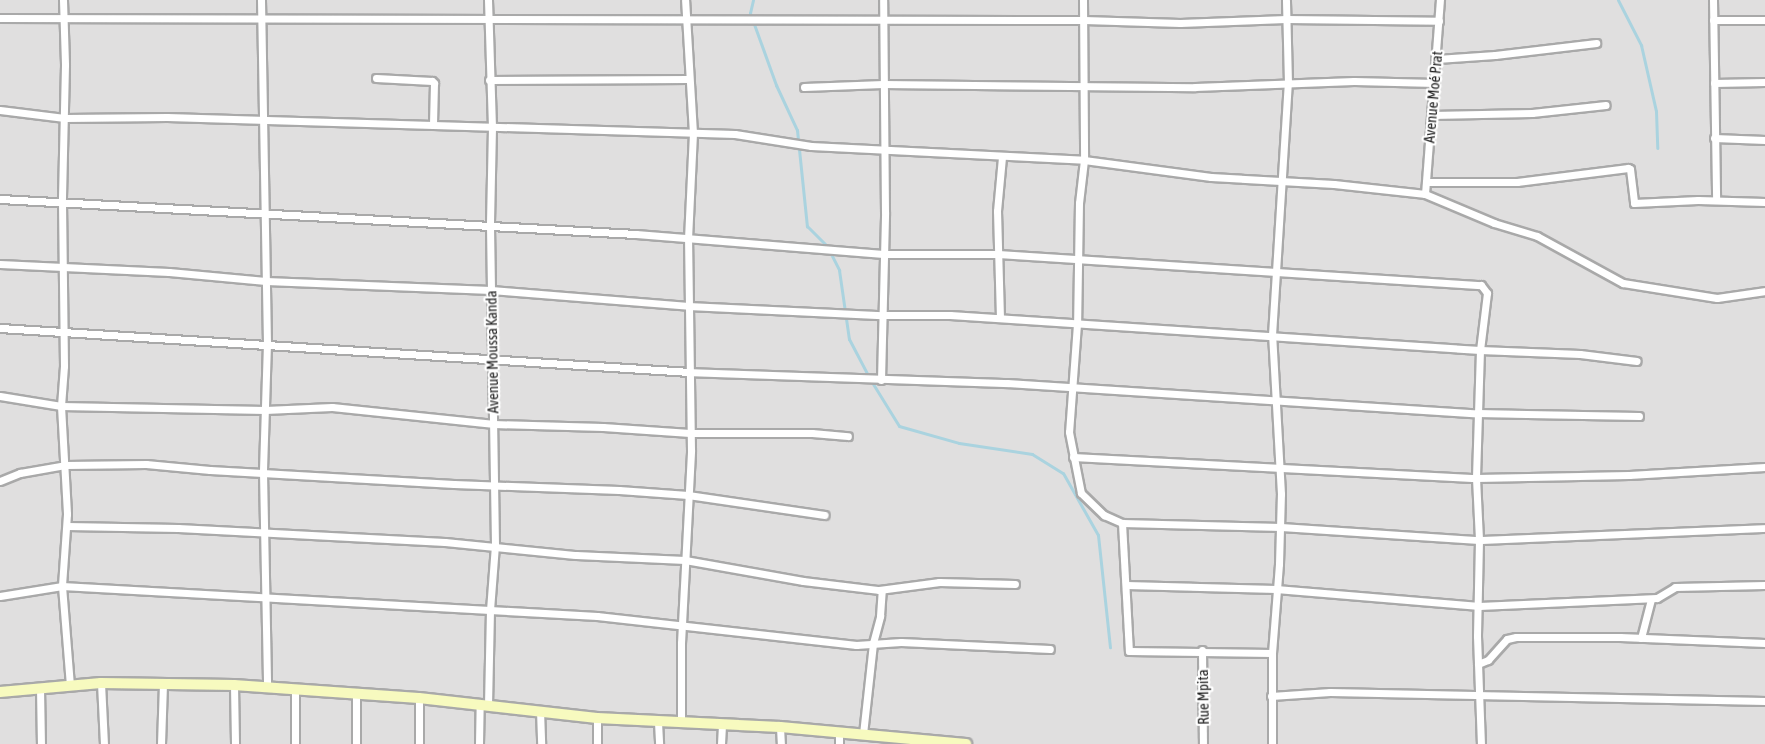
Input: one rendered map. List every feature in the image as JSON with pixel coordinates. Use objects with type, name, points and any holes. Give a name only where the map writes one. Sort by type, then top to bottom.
[{"type":"street","points":[[63,0],[64,332],[61,406],[66,465],[67,526],[62,586],[70,685]]},
{"type":"street","points":[[261,0],[267,343],[263,472],[267,687]]},
{"type":"street","name":"Avenue Moussa Kanda","points":[[479,744],[484,705],[495,545],[490,226],[492,127],[488,0]]},
{"type":"street","points":[[681,723],[682,625],[691,450],[688,238],[693,133],[685,0]]},
{"type":"street","points":[[881,380],[885,148],[882,84],[883,0]]},
{"type":"street","points":[[1083,0],[1084,160],[1079,204],[1077,324],[1069,432],[1081,493],[1104,515],[1122,523],[1281,527],[1479,540],[1765,528]]},
{"type":"street","points":[[1272,744],[1272,652],[1281,527],[1280,465],[1272,336],[1274,273],[1283,181],[1288,83],[1286,0]]},
{"type":"street","name":"Avenue Moé Prat","points":[[1425,194],[1440,0]]},
{"type":"street","points":[[1713,0],[1716,200]]},
{"type":"street","points":[[0,18],[488,21],[1084,20],[1180,23],[1286,19],[1439,21]]},
{"type":"street","points":[[1713,20],[1765,20]]},
{"type":"street","points":[[1437,58],[1495,55],[1596,43]]},
{"type":"street","points":[[376,78],[432,81],[434,83],[433,125]]},
{"type":"street","points":[[489,80],[689,79]]},
{"type":"street","points":[[804,87],[882,84],[1195,87],[1354,81],[1435,83]]},
{"type":"street","points":[[1714,83],[1765,82]]},
{"type":"street","points":[[1431,116],[1532,113],[1606,105]]},
{"type":"street","points":[[0,110],[65,118],[167,117],[735,134],[811,146],[1084,160],[1211,177],[1425,194],[1494,223],[1536,236],[1623,283],[1717,298],[1765,291]]},
{"type":"street","points":[[1714,138],[1765,140]]},
{"type":"street","points":[[1000,318],[997,211],[1002,157]]},
{"type":"street","points":[[1426,182],[1518,182],[1628,168],[1634,203],[1716,200],[1765,202]]},
{"type":"street","points":[[0,199],[688,238],[883,254],[998,254],[1481,285],[1487,293],[1480,350],[1476,478],[1479,540],[1478,664],[1481,744]]},
{"type":"street","points":[[0,264],[169,272],[266,281],[491,290],[688,306],[1000,318],[1480,350],[1580,354],[1637,361]]},
{"type":"street","points":[[0,328],[267,343],[492,361],[689,372],[1006,383],[1478,413],[1638,416]]},
{"type":"street","points":[[0,396],[61,406],[265,410],[332,407],[494,424],[603,427],[690,433],[812,433],[848,436]]},
{"type":"street","points":[[1073,457],[1280,465],[1476,478],[1618,475],[1765,467]]},
{"type":"street","points":[[0,481],[20,473],[66,465],[146,464],[210,470],[454,484],[493,483],[688,495],[825,515]]},
{"type":"street","points":[[1122,523],[1130,651],[1272,652]]},
{"type":"street","points":[[67,526],[178,528],[495,545],[576,555],[685,560],[803,581],[882,590],[939,582],[1016,584]]},
{"type":"street","points":[[1126,585],[1276,589],[1479,606],[1651,599],[1675,587],[1765,585]]},
{"type":"street","points":[[0,596],[62,586],[490,610],[682,625],[716,631],[856,645],[873,643],[1050,649]]},
{"type":"street","points":[[863,734],[873,643],[880,616],[882,590]]},
{"type":"street","points":[[1641,638],[1651,599]]},
{"type":"street","points":[[1478,664],[1488,660],[1507,639],[1516,637],[1641,638],[1765,643]]},
{"type":"street","name":"Rue Mpita","points":[[1202,651],[1203,744]]},
{"type":"street","points":[[101,683],[104,744]]},
{"type":"street","points":[[0,692],[101,683],[234,685],[419,698],[597,718],[722,726],[780,727],[839,738],[863,734],[901,740],[966,744]]},
{"type":"street","points":[[161,744],[163,684]]},
{"type":"street","points":[[234,685],[235,744]]},
{"type":"street","points":[[40,688],[41,744]]},
{"type":"street","points":[[295,689],[295,744]]},
{"type":"street","points":[[1271,696],[1330,692],[1765,701]]},
{"type":"street","points":[[356,694],[356,744]]},
{"type":"street","points":[[418,744],[419,698]]},
{"type":"street","points":[[540,710],[541,744]]},
{"type":"street","points":[[597,718],[597,744]]},
{"type":"street","points":[[658,722],[659,744]]},
{"type":"street","points":[[721,744],[722,726]]},
{"type":"street","points":[[780,727],[781,744]]},
{"type":"shaded area","points":[[0,0],[1765,0],[1765,744],[0,744]]},
{"type":"waterway","points":[[753,0],[750,13],[776,85],[797,130],[807,226],[827,246],[839,270],[849,339],[870,379],[899,426],[959,443],[1032,454],[1063,473],[1098,535],[1110,647]]},
{"type":"waterway","points":[[1618,0],[1641,45],[1656,111],[1657,148]]}]
